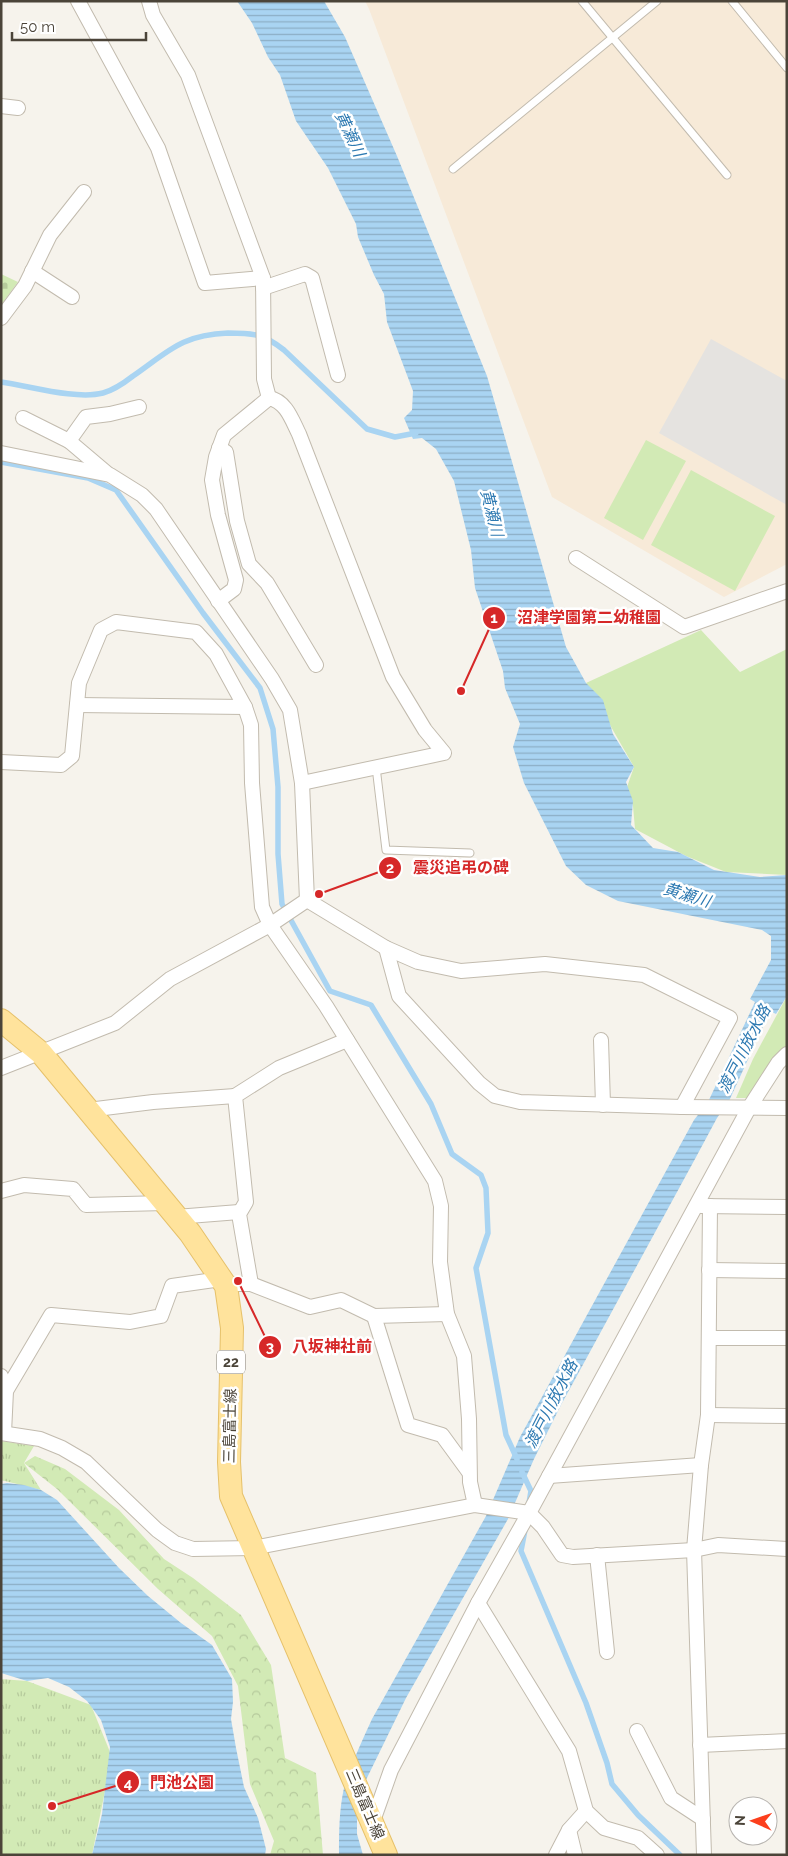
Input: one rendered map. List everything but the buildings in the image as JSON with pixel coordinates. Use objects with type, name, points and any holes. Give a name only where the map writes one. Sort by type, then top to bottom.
[{"type":"main road","name":"三島富士線","points":[[1,1020],[41,1053],[190,1233],[223,1282],[232,1328],[229,1462],[231,1496],[386,1855]]},
{"type":"street","points":[[78,1],[158,148],[205,283],[263,283],[305,274],[312,278],[338,375]]},
{"type":"street","points":[[149,1],[153,15],[188,75],[263,283],[264,379],[269,398]]},
{"type":"street","points":[[1,106],[18,108]]},
{"type":"street","points":[[1,318],[24,286],[50,235],[84,192]]},
{"type":"street","points":[[32,271],[72,298]]},
{"type":"street","points":[[218,601],[234,589],[236,580],[218,515],[212,480],[219,448],[224,435],[269,398],[276,399],[284,406],[299,434],[393,677],[425,730],[444,753],[302,783]]},
{"type":"street","points":[[68,441],[86,418],[139,407]]},
{"type":"street","points":[[24,418],[68,441],[110,475],[142,495],[156,509],[272,679],[290,710],[302,783],[307,900]]},
{"type":"street","points":[[219,448],[226,452],[237,521],[249,564],[267,583],[316,665]]},
{"type":"street","points":[[1,452],[110,475]]},
{"type":"street","points":[[576,558],[684,627],[787,591]]},
{"type":"street","points":[[1,762],[60,765],[72,756],[79,683],[101,630],[116,622],[196,632],[216,654],[245,707],[251,725],[253,792],[262,907],[270,925],[304,972],[435,1181],[440,1206],[440,1262],[447,1314],[464,1356],[469,1419],[469,1472],[475,1505]]},
{"type":"street","points":[[77,705],[245,707]]},
{"type":"street","points":[[1,1068],[115,1023],[170,979],[270,925],[307,900]]},
{"type":"street","points":[[307,900],[386,948],[418,962],[461,971],[545,964],[644,975],[730,1018],[682,1107]]},
{"type":"street","points":[[386,948],[399,996],[479,1083],[495,1096],[520,1102],[787,1108]]},
{"type":"street","points":[[88,1110],[153,1102],[235,1096],[279,1068],[347,1040]]},
{"type":"street","points":[[601,1040],[603,1105]]},
{"type":"street","points":[[368,1812],[478,1603],[529,1513],[748,1108],[778,1063],[787,1054]]},
{"type":"street","points":[[235,1096],[246,1202],[239,1212],[251,1284]]},
{"type":"street","points":[[1,1191],[24,1185],[73,1189],[86,1205],[239,1212]]},
{"type":"street","points":[[695,1206],[787,1207]]},
{"type":"street","points":[[704,1855],[694,1550],[701,1465],[708,1415],[710,1206]]},
{"type":"street","points":[[709,1270],[787,1271]]},
{"type":"street","points":[[6,1391],[51,1315],[130,1322],[161,1316],[172,1286],[223,1282],[251,1284],[310,1307],[341,1300],[374,1316],[447,1314]]},
{"type":"street","points":[[374,1316],[408,1425],[442,1435],[469,1472]]},
{"type":"street","points":[[709,1338],[787,1338]]},
{"type":"street","points":[[1,1376],[6,1391],[3,1433],[40,1439],[62,1448],[86,1462],[157,1530],[175,1543],[193,1549],[253,1548],[475,1505],[529,1513],[543,1527],[562,1555],[574,1557],[694,1550],[718,1545],[787,1549]]},
{"type":"street","points":[[708,1415],[787,1416]]},
{"type":"street","points":[[549,1476],[701,1465]]},
{"type":"street","points":[[597,1555],[607,1652]]},
{"type":"street","points":[[478,1603],[569,1752],[586,1810],[604,1828],[638,1838],[657,1855]]},
{"type":"street","points":[[637,1731],[671,1798],[703,1819]]},
{"type":"street","points":[[700,1745],[787,1742]]},
{"type":"street","points":[[556,1855],[569,1830],[586,1810]]},
{"type":"street","points":[[569,1830],[575,1855]]},
{"type":"lane","points":[[582,1],[727,175]]},
{"type":"lane","points":[[453,169],[657,1]]},
{"type":"lane","points":[[732,1],[787,68]]},
{"type":"lane","points":[[376,767],[386,850],[470,853]]},
{"type":"shaded area","points":[[365,1],[787,1],[787,564],[724,597],[552,497]]},
{"type":"shaded area","points":[[711,339],[787,381],[787,505],[659,433]]},
{"type":"green space","points":[[1,274],[18,282],[1,305]]},
{"type":"green space","points":[[646,440],[686,461],[643,540],[604,518]]},
{"type":"green space","points":[[691,470],[775,516],[735,591],[651,545]]},
{"type":"green space","points":[[701,630],[740,672],[787,649],[787,875],[726,872],[686,856],[635,829],[633,806],[627,787],[634,767],[586,683]]},
{"type":"green space","points":[[787,996],[787,1060],[755,1098],[736,1098],[753,1059]]},
{"type":"green space","points":[[1,1441],[34,1446],[24,1463],[41,1490],[1,1480]]},
{"type":"green space","points":[[35,1456],[65,1469],[119,1510],[164,1559],[193,1578],[241,1615],[271,1665],[285,1758],[316,1773],[323,1855],[270,1855],[274,1841],[250,1784],[238,1686],[212,1636],[158,1589],[57,1489],[24,1463]]},
{"type":"green space","points":[[1,1679],[27,1681],[91,1705],[112,1757],[92,1855],[1,1855]]},
{"type":"water","points":[[237,1],[324,1],[345,37],[397,156],[487,376],[566,647],[586,683],[603,700],[613,734],[634,767],[626,782],[633,801],[631,825],[653,848],[678,852],[714,870],[760,877],[787,875],[787,996],[776,1014],[770,1011],[729,1101],[717,1118],[561,1405],[534,1459],[508,1519],[406,1698],[365,1782],[357,1821],[357,1834],[363,1855],[339,1855],[342,1796],[353,1761],[372,1719],[486,1516],[520,1437],[694,1120],[708,1102],[755,1002],[750,999],[771,960],[771,936],[762,930],[618,901],[586,885],[566,866],[524,783],[513,747],[520,724],[505,688],[503,671],[475,588],[471,550],[454,481],[436,449],[422,438],[413,439],[404,418],[412,410],[413,391],[387,322],[384,294],[358,237],[356,224],[328,168],[296,121],[280,75],[268,57],[252,23]]},
{"type":"water","points":[[7,1483],[41,1490],[57,1500],[119,1568],[148,1596],[212,1645],[232,1679],[233,1702],[231,1719],[236,1748],[244,1787],[258,1818],[266,1849],[265,1855],[92,1855],[102,1814],[110,1747],[101,1720],[87,1701],[69,1687],[48,1678],[27,1681],[1,1673],[1,1484]]},
{"type":"waterway","points":[[1,382],[67,394],[92,395],[103,393],[119,386],[166,352],[187,341],[212,334],[244,333],[264,338],[284,350],[367,429],[395,437],[416,433]]},
{"type":"waterway","points":[[1,462],[88,478],[116,490],[203,613],[260,688],[273,729],[278,787],[278,854],[282,904],[330,991],[371,1005],[431,1104],[452,1154],[481,1175],[486,1188],[488,1233],[476,1268],[506,1435],[517,1459]]},
{"type":"waterway","points":[[522,1472],[531,1491],[529,1503]]},
{"type":"waterway","points":[[525,1530],[521,1551],[586,1703],[607,1763],[612,1784],[638,1815],[680,1855]]},
{"type":"place","name":"沼津学園第二幼稚園","points":[[461,691]]},
{"type":"place","name":"震災追弔の碑","points":[[319,894]]},
{"type":"place","name":"八坂神社前","points":[[238,1281]]},
{"type":"place","name":"門池公園","points":[[52,1806]]},
{"type":"water label","name":"黄瀬川","points":[[350,134]]},
{"type":"water label","name":"黄瀬川","points":[[492,513]]},
{"type":"water label","name":"黄瀬川","points":[[687,895]]},
{"type":"water label","name":"渡戸川放水路","points":[[744,1049]]},
{"type":"water label","name":"渡戸川放水路","points":[[551,1404]]}]
